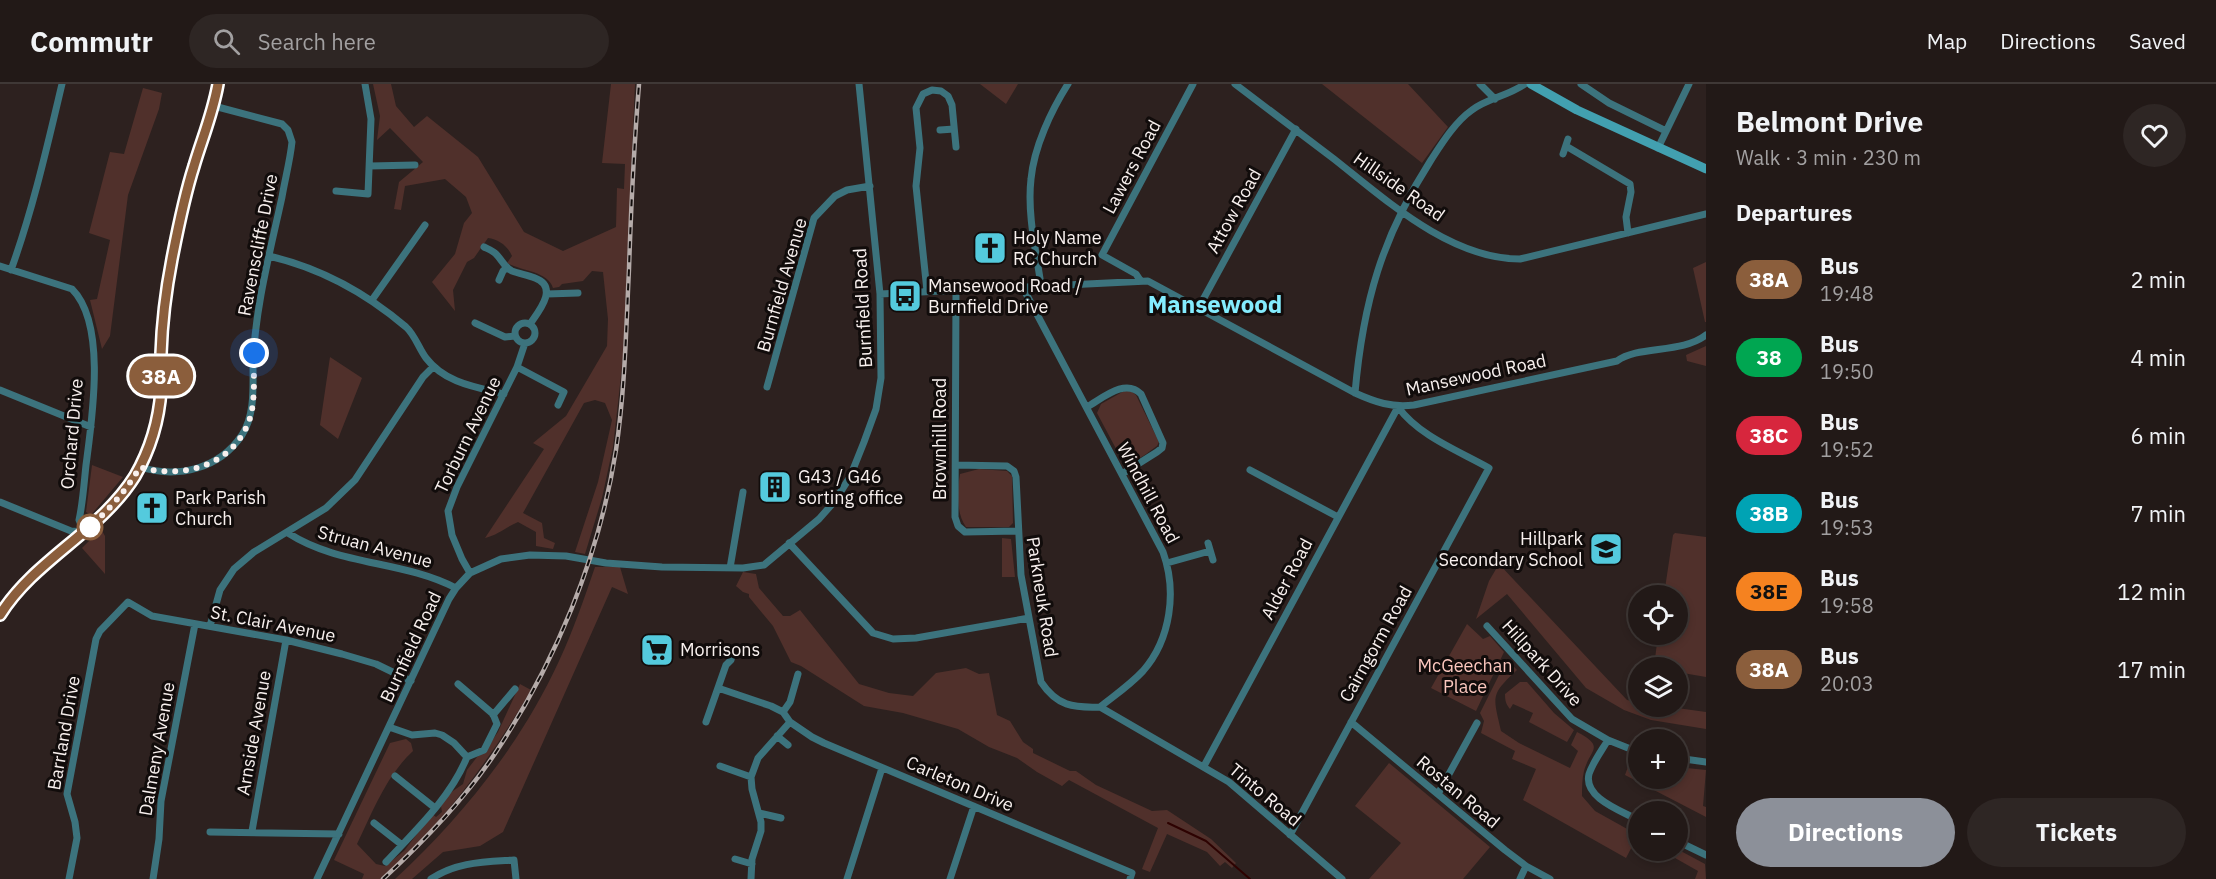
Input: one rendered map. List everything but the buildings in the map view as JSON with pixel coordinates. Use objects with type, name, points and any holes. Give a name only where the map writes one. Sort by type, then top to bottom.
[{"type":"street","points":[[11,270],[40,180],[62,84]]},
{"type":"street","points":[[0,615],[11,597],[28,579],[109,510],[140,467],[153,436],[159,412],[164,307],[172,260],[193,167],[214,106],[218,84]]},
{"type":"street","points":[[336,192],[368,194],[371,119],[365,84]]},
{"type":"street","name":"Burnfield Road","points":[[317,879],[456,588],[470,573],[501,559],[530,555],[571,557],[606,563],[730,568],[764,565],[819,519],[834,502],[850,477],[864,442],[876,409],[880,378],[880,294],[859,84]]},
{"type":"street","points":[[1041,285],[1030,203],[1031,177],[1047,125],[1068,84]]},
{"type":"street","name":"Lawers Road","points":[[1140,280],[1136,274],[1102,255],[1193,84]]},
{"type":"street","name":"Hillside Road","points":[[1235,84],[1401,212],[1449,240],[1475,252],[1510,259],[1552,252],[1706,214]]},
{"type":"street","points":[[1480,84],[1495,99]]},
{"type":"street","points":[[1355,393],[1360,338],[1367,304],[1381,259],[1401,212],[1435,154],[1459,123],[1471,111],[1513,93],[1525,84]]},
{"type":"street","points":[[1531,84],[1577,110],[1706,170]]},
{"type":"street","points":[[1581,84],[1609,103],[1666,131]]},
{"type":"street","points":[[1658,148],[1689,84]]},
{"type":"street","points":[[927,291],[916,186],[920,148],[916,108],[923,94],[932,90],[941,91],[948,96],[952,105],[956,147]]},
{"type":"street","name":"Ravenscliffe Drive","points":[[140,467],[151,470],[187,471],[203,467],[221,458],[243,434],[250,417],[260,306],[292,142],[288,130],[282,124],[214,106]]},
{"type":"street","points":[[940,130],[954,129]]},
{"type":"street","name":"Attow Road","points":[[1199,307],[1296,129]]},
{"type":"street","points":[[1563,154],[1567,143],[1630,184],[1632,192],[1626,217],[1628,233]]},
{"type":"street","points":[[370,166],[415,165]]},
{"type":"street","name":"Burnfield Avenue","points":[[767,387],[814,219],[835,196],[847,190],[870,186]]},
{"type":"street","points":[[372,300],[425,225]]},
{"type":"street","points":[[484,247],[496,254],[510,270],[542,281],[546,286],[547,294],[530,324]]},
{"type":"street","points":[[269,256],[299,263],[349,286],[372,300],[409,330],[433,366],[446,376],[464,384],[504,393]]},
{"type":"street","name":"Orchard Drive","points":[[0,266],[72,289],[84,304],[93,351],[91,427],[79,520],[84,532]]},
{"type":"street","points":[[499,280],[507,267]]},
{"type":"street","name":"Mansewood Road","points":[[880,294],[1140,280],[1158,285],[1355,393],[1378,403],[1398,407],[1617,361],[1626,354],[1676,346],[1701,339],[1706,335]]},
{"type":"street","name":"Windhill Road","points":[[1022,286],[1167,563],[1171,590],[1170,608],[1161,643],[1144,670],[1101,707]]},
{"type":"street","name":"Brownhill Road","points":[[956,290],[955,517],[958,526],[965,532],[1017,531]]},
{"type":"street","points":[[547,294],[578,293]]},
{"type":"street","points":[[475,323],[505,337],[515,336]]},
{"type":"street","points":[[520,324],[530,324],[535,335],[531,341],[525,343],[519,341],[515,336],[516,329],[520,324]]},
{"type":"street","name":"Torburn Avenue","points":[[470,573],[452,535],[448,511],[457,487],[518,367],[525,343]]},
{"type":"street","points":[[210,626],[220,590],[234,569],[254,552],[326,508],[356,480],[423,377],[433,366]]},
{"type":"street","points":[[518,367],[564,392],[558,405]]},
{"type":"street","points":[[1087,407],[1124,387],[1137,389],[1141,394],[1164,443],[1157,452],[1122,474]]},
{"type":"street","points":[[0,390],[91,427]]},
{"type":"street","name":"Cairngorm Road","points":[[1290,835],[1489,468],[1421,430],[1398,407]]},
{"type":"street","name":"Alder Road","points":[[1204,766],[1398,407]]},
{"type":"street","name":"Parkneuk Road","points":[[956,465],[1007,466],[1014,471],[1021,575],[1041,681],[1050,694],[1069,706],[1101,707]]},
{"type":"street","points":[[1250,470],[1338,517]]},
{"type":"street","points":[[730,568],[743,492]]},
{"type":"street","points":[[0,502],[71,531],[84,532]]},
{"type":"street","name":"Struan Avenue","points":[[288,533],[319,550],[424,574],[456,588]]},
{"type":"street","points":[[789,543],[873,633],[893,639],[916,638],[1029,618]]},
{"type":"street","points":[[1167,563],[1209,547],[1213,560]]},
{"type":"street","name":"St. Clair Avenue","points":[[128,602],[152,616],[286,640],[376,664],[411,681]]},
{"type":"street","name":"Barrland Drive","points":[[69,879],[77,837],[67,794],[96,639],[100,631],[128,602]]},
{"type":"street","name":"Dalmeny Avenue","points":[[153,879],[159,839],[161,801],[195,624]]},
{"type":"street","name":"Hillpark Drive","points":[[1487,626],[1563,711],[1581,725],[1628,748]]},
{"type":"street","name":"Arnside Avenue","points":[[252,831],[286,640]]},
{"type":"street","points":[[706,722],[734,648]]},
{"type":"street","points":[[718,688],[783,712],[790,702],[798,674]]},
{"type":"street","points":[[387,862],[435,808],[461,771],[467,757],[484,750],[497,724],[493,715],[459,684]]},
{"type":"street","points":[[493,715],[515,689]]},
{"type":"street","name":"Tinto Road","points":[[1101,707],[1229,782],[1342,879]]},
{"type":"street","name":"Carleton Drive","points":[[783,712],[790,722],[824,743],[974,806],[1131,876]]},
{"type":"street","points":[[751,879],[753,854],[761,831],[751,777],[758,758],[790,722]]},
{"type":"street","name":"Rostan Road","points":[[1351,722],[1527,866],[1550,879]]},
{"type":"street","points":[[1438,794],[1477,723]]},
{"type":"street","points":[[389,727],[412,735],[435,733],[442,735],[454,743],[467,757]]},
{"type":"street","points":[[777,736],[788,745]]},
{"type":"street","points":[[1608,740],[1588,778],[1591,787],[1605,802],[1628,815]]},
{"type":"street","points":[[1688,760],[1706,762]]},
{"type":"street","points":[[720,766],[751,777]]},
{"type":"street","points":[[847,879],[882,768]]},
{"type":"street","points":[[394,776],[435,808]]},
{"type":"street","points":[[950,879],[974,806]]},
{"type":"street","points":[[759,813],[781,818]]},
{"type":"street","points":[[374,823],[402,845]]},
{"type":"street","points":[[210,832],[339,834]]},
{"type":"street","points":[[1688,846],[1706,855]]},
{"type":"street","points":[[735,859],[752,864]]},
{"type":"street","points":[[430,879],[443,875],[461,864],[514,860],[516,879]]},
{"type":"street","points":[[1520,879],[1527,866]]},
{"type":"green space","points":[[373,84],[391,84],[396,106],[414,127],[427,116],[478,157],[524,232],[563,251],[616,227],[617,188],[624,189],[625,164],[602,163],[611,84],[635,84],[623,356],[618,403],[613,447],[602,498],[585,554],[575,552],[598,482],[612,420],[605,403],[595,400],[584,403],[523,513],[542,523],[544,538],[555,543],[553,549],[536,546],[536,532],[518,522],[485,538],[544,449],[533,443],[566,416],[607,346],[608,319],[603,272],[592,271],[583,281],[562,284],[553,288],[546,278],[507,263],[512,256],[508,249],[499,241],[488,238],[474,258],[467,262],[453,290],[455,311],[432,282],[455,254],[464,223],[472,213],[466,197],[445,179],[405,186],[401,210],[394,209],[399,182],[423,162],[390,128],[377,140],[380,116]]},
{"type":"green space","points":[[980,84],[1018,84],[1006,104]]},
{"type":"green space","points":[[1322,84],[1408,84],[1448,127],[1422,163]]},
{"type":"green space","points":[[143,88],[162,93],[159,109],[128,195],[110,336],[102,349],[90,300],[97,299],[110,240],[89,233],[110,152],[124,154]]},
{"type":"green space","points":[[1706,262],[1706,322],[1705,322],[1693,268]]},
{"type":"green space","points":[[1706,346],[1706,366],[1687,361],[1686,355]]},
{"type":"green space","points":[[330,357],[362,378],[338,439],[320,425]]},
{"type":"green space","points":[[1124,391],[1131,391],[1136,395],[1159,442],[1144,455],[1130,462],[1122,460],[1097,413],[1101,404]]},
{"type":"green space","points":[[92,465],[123,477],[91,515],[86,512]]},
{"type":"green space","points":[[979,469],[1007,471],[1012,476],[1013,523],[1009,527],[966,527],[960,515],[958,501],[960,474]]},
{"type":"green space","points":[[101,529],[105,536],[105,574],[82,548]]},
{"type":"green space","points":[[1675,533],[1706,537],[1706,677],[1688,674],[1688,657],[1655,657],[1657,645],[1688,645],[1688,585],[1666,585]]},
{"type":"green space","points":[[1002,538],[1011,539],[1015,577],[1002,577]]},
{"type":"green space","points":[[1499,564],[1628,700],[1628,711],[1586,688],[1507,594],[1476,619],[1489,581]]},
{"type":"green space","points":[[595,567],[620,567],[628,594],[612,587],[503,832],[480,846],[443,852],[412,879],[395,879],[466,805],[527,722],[564,650]]},
{"type":"green space","points":[[743,572],[756,574],[759,588],[783,616],[790,616],[800,610],[859,684],[889,693],[913,696],[936,673],[966,668],[979,674],[989,673],[997,715],[1010,721],[1023,742],[1033,749],[1033,753],[1070,771],[1076,771],[1096,785],[1152,811],[1167,810],[1211,839],[1236,863],[1232,868],[1225,862],[1220,866],[1207,852],[1167,834],[1150,872],[1142,869],[1158,828],[1069,780],[1062,786],[1017,758],[989,747],[958,729],[903,713],[864,706],[791,662],[773,626],[749,594],[736,586]]},
{"type":"green space","name":"McGeechan Place","points":[[1467,624],[1483,639],[1490,636],[1504,652],[1476,711],[1431,688]]},
{"type":"green space","points":[[1507,659],[1517,670],[1502,685],[1496,697],[1496,710],[1501,731],[1519,743],[1570,768],[1578,751],[1571,745],[1577,732],[1591,741],[1594,749],[1584,771],[1582,796],[1595,811],[1628,829],[1626,858],[1523,800],[1536,769],[1512,759],[1515,751],[1481,733],[1484,721],[1480,713]]},
{"type":"green space","points":[[1520,682],[1527,682],[1554,713],[1574,730],[1567,742],[1529,722],[1533,713],[1513,704],[1510,709],[1505,694]]},
{"type":"green space","points":[[520,684],[531,690],[482,766],[424,837],[381,879],[362,879],[364,874],[334,860],[390,743],[406,739],[411,743],[413,751],[395,771],[357,844],[376,864],[385,866],[404,851],[432,814],[436,817],[442,812],[441,806],[450,793],[463,784],[467,770],[485,751],[498,732]]},
{"type":"green space","points":[[1688,710],[1706,712],[1706,729],[1643,717],[1688,717]]},
{"type":"green space","points":[[1389,763],[1490,847],[1463,879],[1369,879],[1401,843],[1355,806]]},
{"type":"green space","points":[[1688,768],[1706,770],[1703,806],[1706,807],[1706,817],[1688,808],[1688,801],[1675,801],[1652,789],[1688,789]]},
{"type":"green space","points":[[1688,855],[1705,864],[1706,879],[1695,879],[1698,871],[1680,861],[1688,861]]},
{"type":"waterway","points":[[1168,823],[1206,841],[1250,879]]},
{"type":"railway","points":[[383,879],[442,820],[494,755],[516,720],[555,647],[586,570],[608,490],[619,427],[625,360],[639,84]]},
{"type":"bus line","name":"38A","points":[[0,615],[11,597],[28,579],[102,518],[127,488],[140,467],[153,436],[159,412],[164,307],[172,260],[193,167],[214,106],[218,84]]},
{"type":"place","name":"Holy Name RC Church","points":[[990,248]]},
{"type":"place","name":"Mansewood Road / Burnfield Drive","points":[[905,296]]},
{"type":"place","name":"G43 / G46 sorting office","points":[[775,487]]},
{"type":"place","name":"Park Parish Church","points":[[152,508]]},
{"type":"place","name":"Hillpark Secondary School","points":[[1606,549]]},
{"type":"place","name":"Morrisons","points":[[657,650]]},
{"type":"district","name":"Mansewood","points":[[1215,305]]},
{"type":"route","points":[[90,527],[84,532],[109,510],[140,467],[151,470],[187,471],[203,467],[221,458],[231,448],[243,434],[250,417],[254,353]]}]
